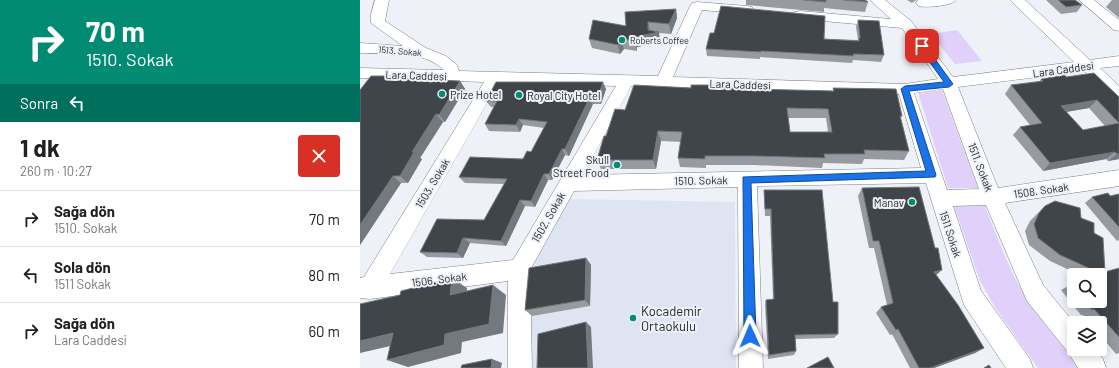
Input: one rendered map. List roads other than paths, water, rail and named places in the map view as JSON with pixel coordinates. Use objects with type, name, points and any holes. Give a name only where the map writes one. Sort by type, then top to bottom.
[{"type":"street","points":[[382,0],[378,14],[378,23],[422,52]]},
{"type":"street","name":"1511. Sokak","points":[[877,0],[906,24],[949,84],[992,197],[1035,293],[1067,333]]},
{"type":"street","points":[[923,3],[949,0]]},
{"type":"street","points":[[1017,0],[1119,95]]},
{"type":"street","points":[[1086,0],[1119,27]]},
{"type":"street","points":[[663,82],[696,6],[759,11]]},
{"type":"street","points":[[790,14],[906,24]]},
{"type":"street","name":"1513. Sokak","points":[[360,48],[422,52],[441,59],[452,69],[462,73]]},
{"type":"street","name":"Lara Caddesi","points":[[360,74],[462,73],[494,78],[627,80],[905,89],[1119,62]]},
{"type":"street","name":"1503. Sokak","points":[[365,288],[494,78]]},
{"type":"street","name":"1502. Sokak","points":[[520,368],[519,269],[627,80]]},
{"type":"street","name":"1511 Sokak","points":[[905,89],[972,297],[1021,368]]},
{"type":"street","name":"1510. Sokak","points":[[567,183],[932,175]]},
{"type":"street","name":"1508. Sokak","points":[[939,198],[992,197],[1119,178]]},
{"type":"street","points":[[747,179],[751,368]]},
{"type":"street","name":"1506. Sokak","points":[[365,288],[519,269]]},
{"type":"street","points":[[1085,356],[1094,368]]},
{"type":"place","name":"Roberts Coffee","points":[[622,40]]},
{"type":"place","name":"Prize Hotel","points":[[442,94]]},
{"type":"place","name":"Royal City Hotel","points":[[519,95]]},
{"type":"place","name":"Skull Street Food","points":[[617,165]]},
{"type":"place","name":"Manav","points":[[912,202]]},
{"type":"place","name":"Kocademir Ortaokulu","points":[[633,318]]}]
